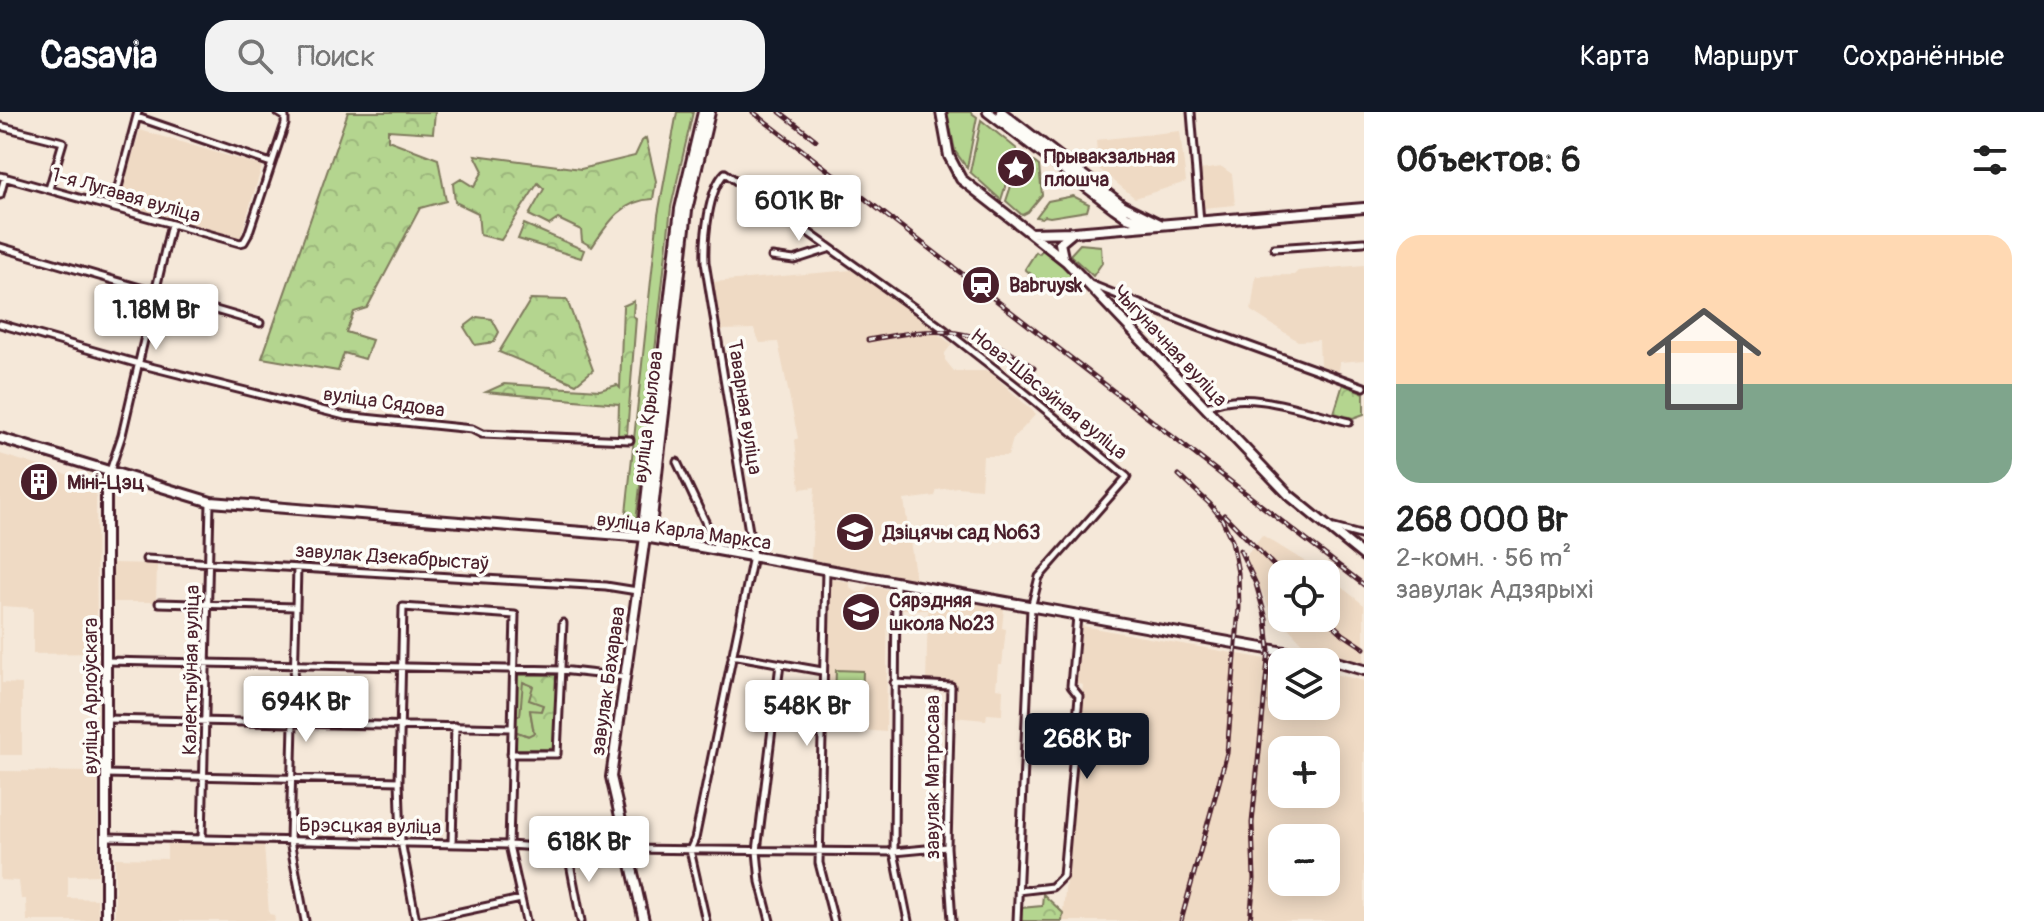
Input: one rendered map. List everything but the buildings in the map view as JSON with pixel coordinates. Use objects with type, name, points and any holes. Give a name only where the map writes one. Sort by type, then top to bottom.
[{"type":"main road","name":"вуліца Крылова","points":[[645,537],[651,527],[687,210],[703,112]]},
{"type":"main road","name":"вуліца Крылова","points":[[693,164],[710,112]]},
{"type":"main road","name":"Чыгуначная вуліца","points":[[941,112],[949,156],[961,179],[1066,261],[1289,495],[1364,556]]},
{"type":"main road","points":[[988,112],[1114,208],[1137,221],[1161,224]]},
{"type":"main road","points":[[1001,112],[1122,205],[1161,224]]},
{"type":"main road","points":[[1108,229],[1116,220],[1114,208]]},
{"type":"main road","points":[[1030,233],[1364,208]]},
{"type":"main road","points":[[1066,261],[1060,251],[1060,243],[1074,232]]},
{"type":"main road","name":"вуліца Карла Маркса","points":[[0,438],[211,502],[645,537],[1329,660],[1364,670]]},
{"type":"main road","name":"вуліца Арлоўскага","points":[[106,921],[106,490],[110,471]]},
{"type":"main road","name":"завулак Бахарава","points":[[644,921],[611,777],[645,537]]},
{"type":"street","points":[[113,206],[138,115],[271,163],[286,120],[277,112]]},
{"type":"street","points":[[1191,112],[1200,222]]},
{"type":"street","points":[[0,126],[63,142],[49,189]]},
{"type":"street","name":"1-я Лугавая вуліца","points":[[2,176],[240,243],[244,242],[271,163]]},
{"type":"street","name":"Таварная вуліца","points":[[706,921],[690,850],[695,839],[753,556],[705,262],[708,214],[719,178],[725,173],[951,336]]},
{"type":"street","points":[[0,195],[2,176]]},
{"type":"street","points":[[110,471],[122,435],[171,224]]},
{"type":"street","points":[[1274,248],[1364,242]]},
{"type":"street","points":[[0,247],[260,323]]},
{"type":"street","points":[[772,257],[794,260],[829,248]]},
{"type":"street","points":[[1089,284],[1364,387]]},
{"type":"street","points":[[1108,304],[1115,294]]},
{"type":"street","name":"вуліца Сядова","points":[[0,324],[139,364],[345,416],[472,429],[482,434],[630,440]]},
{"type":"street","name":"Нова-Шасэйная вуліца","points":[[951,336],[1127,477],[1039,577],[1031,608]]},
{"type":"street","points":[[1206,408],[1219,401],[1243,399],[1349,422]]},
{"type":"street","points":[[677,462],[718,550]]},
{"type":"street","name":"Калектыўная вуліца","points":[[202,839],[211,502]]},
{"type":"street","name":"Чыгуначная вуліца","points":[[1328,527],[1364,536]]},
{"type":"street","name":"завулак Дзекабрыстаў","points":[[146,559],[606,586],[637,591]]},
{"type":"street","points":[[297,567],[290,841],[305,921]]},
{"type":"street","points":[[826,569],[819,863],[834,921]]},
{"type":"street","points":[[896,583],[894,852],[908,921]]},
{"type":"street","points":[[159,603],[295,607]]},
{"type":"street","points":[[521,899],[417,921],[401,841],[399,781],[403,607],[515,615],[509,845],[526,921]]},
{"type":"street","points":[[1017,921],[1031,608]]},
{"type":"street","points":[[1018,891],[1052,887],[1063,876],[1079,696],[1071,686],[1077,616]]},
{"type":"street","points":[[511,754],[557,754],[563,623]]},
{"type":"street","points":[[732,655],[822,671]]},
{"type":"street","points":[[106,661],[561,670],[624,677]]},
{"type":"street","points":[[770,921],[760,882],[757,851],[780,664]]},
{"type":"street","name":"завулак Матросава","points":[[894,683],[951,686],[947,847],[952,921]]},
{"type":"street","points":[[106,719],[511,728]]},
{"type":"street","points":[[452,843],[455,726]]},
{"type":"street","points":[[106,774],[399,781]]},
{"type":"street","name":"Брэсцкая вуліца","points":[[106,837],[509,845],[551,848],[581,860],[602,861],[630,852],[894,852],[947,847]]},
{"type":"street","points":[[568,853],[581,921]]},
{"type":"shaded area","points":[[140,130],[262,166],[240,239],[118,203]]},
{"type":"shaded area","points":[[1180,131],[1186,182],[1135,198],[1098,168],[1096,140]]},
{"type":"shaded area","points":[[1222,167],[1232,174],[1235,205],[1203,208],[1200,170]]},
{"type":"shaded area","points":[[1364,265],[1364,360],[1340,362],[1339,371],[1320,367],[1319,340],[1298,341],[1251,311],[1256,276],[1294,275],[1298,271]]},
{"type":"shaded area","points":[[852,270],[937,328],[939,335],[952,344],[945,353],[945,360],[954,371],[989,371],[1036,414],[1013,439],[1008,456],[983,456],[981,489],[957,487],[937,490],[935,496],[904,500],[916,581],[811,560],[815,487],[800,489],[795,440],[798,438],[778,342],[760,343],[754,329],[722,330],[713,282]]},
{"type":"shaded area","points":[[0,454],[96,483],[97,653],[33,654],[33,608],[2,606],[2,683],[22,684],[22,755],[0,755]]},
{"type":"shaded area","points":[[1262,535],[1302,560],[1268,560],[1268,606],[1246,556]]},
{"type":"shaded area","points":[[112,563],[157,564],[156,602],[111,602]]},
{"type":"shaded area","points":[[829,578],[849,582],[851,589],[857,592],[864,592],[869,586],[888,589],[886,732],[826,727]]},
{"type":"shaded area","points":[[1340,586],[1364,605],[1364,665],[1340,658],[1340,648],[1307,648],[1292,632],[1340,632]]},
{"type":"shaded area","points":[[903,590],[1004,608],[1002,628],[1006,629],[996,688],[1003,689],[1002,715],[987,714],[986,720],[953,717],[953,684],[926,683],[928,610],[902,609]]},
{"type":"shaded area","points":[[1082,626],[1268,659],[1268,720],[1340,720],[1340,675],[1364,681],[1364,921],[1062,921],[1077,771],[1073,770],[1083,685],[1076,683]]},
{"type":"shaded area","points":[[0,771],[98,772],[98,875],[68,876],[68,898],[97,899],[99,921],[27,921],[26,899],[21,899],[19,881],[0,880]]},
{"type":"shaded area","points":[[167,844],[264,845],[269,914],[274,915],[275,921],[115,921],[115,858],[167,859]]},
{"type":"green space","points":[[348,112],[435,112],[433,133],[388,130],[388,140],[438,159],[446,201],[420,208],[367,308],[354,312],[346,332],[372,340],[365,359],[344,353],[338,371],[262,358]]},
{"type":"green space","points":[[677,112],[693,112],[671,207],[636,522],[633,530],[624,532],[658,215]]},
{"type":"green space","points":[[947,112],[970,112],[977,117],[967,168],[955,151]]},
{"type":"green space","points":[[981,120],[1017,149],[1001,200],[970,172]]},
{"type":"green space","points":[[646,138],[656,181],[653,199],[624,208],[592,247],[582,241],[581,230],[558,219],[549,225],[529,215],[544,189],[538,183],[501,240],[480,235],[478,213],[455,202],[453,184],[461,179],[474,187],[483,171],[475,155],[581,169],[635,156]]},
{"type":"green space","points":[[1022,153],[1039,166],[1042,195],[1022,215],[1006,201]]},
{"type":"green space","points":[[1073,196],[1089,204],[1087,211],[1036,217],[1048,201]]},
{"type":"green space","points":[[524,224],[584,250],[581,258],[518,239]]},
{"type":"green space","points":[[1080,244],[1101,246],[1102,263],[1093,276],[1070,255]]},
{"type":"green space","points":[[1043,249],[1087,289],[1053,293],[1025,269],[1036,252],[1039,254]]},
{"type":"green space","points":[[531,299],[567,300],[593,370],[576,384],[499,352]]},
{"type":"green space","points":[[634,301],[633,316],[636,318],[627,434],[618,435],[619,404],[486,392],[504,384],[600,390],[617,385],[620,388],[623,306]]},
{"type":"green space","points":[[477,317],[492,319],[499,332],[494,342],[475,345],[464,327]]},
{"type":"green space","points":[[1343,384],[1364,393],[1364,414],[1353,418],[1334,413]]},
{"type":"green space","points":[[836,670],[863,671],[861,727],[834,726]]},
{"type":"green space","points":[[516,675],[557,675],[555,749],[514,749],[514,731],[528,736],[534,733],[530,710],[541,711],[543,705],[529,700],[533,686],[523,682],[520,715],[515,717]]},
{"type":"green space","points":[[522,682],[533,686],[543,705],[541,711],[530,711],[534,733],[529,736],[514,731],[515,717],[520,715]]},
{"type":"green space","points":[[1043,894],[1063,913],[1062,921],[1020,921],[1021,908],[1042,906]]},
{"type":"railway","points":[[753,112],[1364,585]]},
{"type":"railway","points":[[780,112],[816,140]]},
{"type":"railway","points":[[868,340],[916,332],[955,333],[992,344],[1034,368]]},
{"type":"railway","points":[[1179,475],[1210,504],[1222,519],[1232,541],[1238,573],[1239,608],[1227,753],[1181,921]]},
{"type":"railway","points":[[1224,515],[1268,560]]},
{"type":"railway","points":[[1240,550],[1256,584],[1266,619],[1269,650],[1252,823],[1254,879],[1250,921]]},
{"type":"railway","points":[[1340,631],[1364,648]]},
{"type":"place","name":"Прывакзальная плошча","points":[[1016,168]]},
{"type":"place","name":"Babruysk","points":[[981,285]]},
{"type":"place","name":"Міні-Цэц","points":[[39,482]]},
{"type":"place","name":"Дзіцячы сад №63","points":[[855,532]]},
{"type":"place","name":"Сярэдняя школа №23","points":[[861,612]]}]
